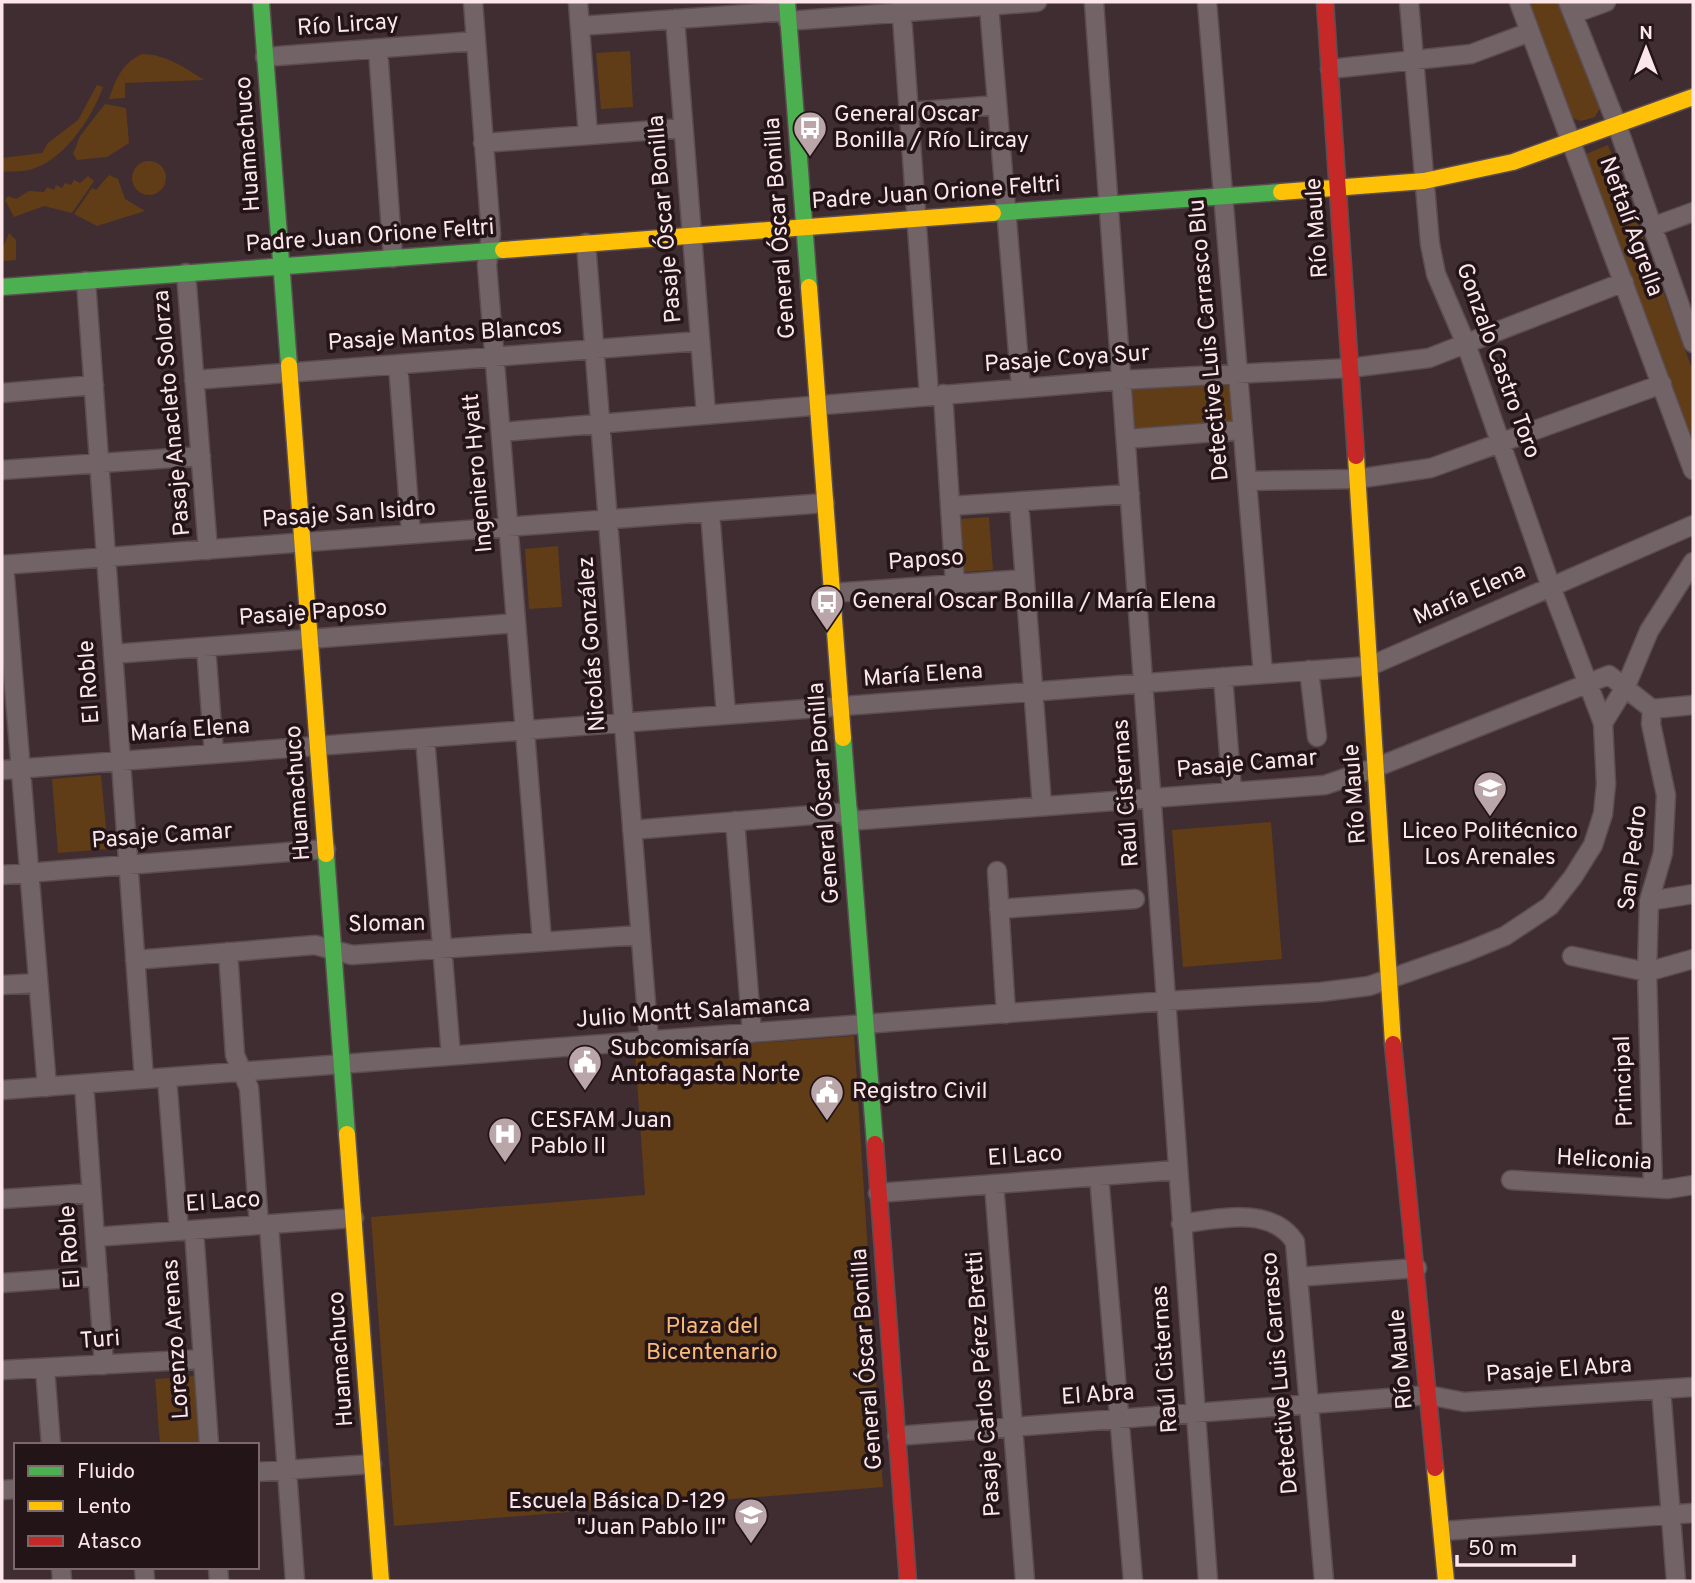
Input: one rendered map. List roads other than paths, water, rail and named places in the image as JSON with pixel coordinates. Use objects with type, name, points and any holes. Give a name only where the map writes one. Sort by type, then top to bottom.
[{"type":"street","name":"Huamachuco","points":[[261,2],[381,1581]]},
{"type":"street","name":"Ingeniero Hyatt","points":[[473,2],[491,234],[487,265],[542,941]]},
{"type":"street","points":[[578,2],[588,135]]},
{"type":"street","points":[[580,26],[787,11],[1037,2]]},
{"type":"street","name":"Raúl Cisternas","points":[[1094,2],[1208,1581]]},
{"type":"street","name":"Detective Luis Carrasco Blu","points":[[1207,2],[1263,674]]},
{"type":"street","name":"Río Maule","points":[[1325,2],[1377,767],[1387,980],[1446,1581]]},
{"type":"street","name":"Gonzalo Castro Toro","points":[[1387,980],[1505,936],[1550,906],[1593,845],[1604,814],[1607,751],[1603,723],[1551,587],[1466,344],[1436,274],[1430,244],[1409,2]]},
{"type":"street","name":"Neftalí Agrella","points":[[1519,2],[1693,470]]},
{"type":"street","points":[[1606,2],[1570,8],[1617,125],[1652,227],[1689,322],[1693,343]]},
{"type":"street","points":[[989,5],[1021,388]]},
{"type":"street","points":[[902,7],[917,219],[950,506],[955,584]]},
{"type":"street","name":"General Óscar Bonilla","points":[[787,11],[908,1581]]},
{"type":"street","name":"Pasaje Óscar Bonilla","points":[[674,19],[706,414]]},
{"type":"street","points":[[1330,69],[1471,54],[1530,32]]},
{"type":"street","name":"Río Lircay","points":[[265,57],[475,41]]},
{"type":"street","points":[[378,49],[393,258]]},
{"type":"street","name":"Padre Juan Orione Feltri","points":[[2,287],[1424,181],[1513,162],[1693,97]]},
{"type":"street","points":[[909,112],[997,105]]},
{"type":"street","points":[[483,143],[683,128]]},
{"type":"street","points":[[1652,227],[1693,212]]},
{"type":"street","name":"Nicolás González","points":[[586,243],[649,1041]]},
{"type":"street","name":"Pasaje Anacleto Solorza","points":[[186,273],[208,550]]},
{"type":"street","name":"El Roble","points":[[86,281],[144,1080]]},
{"type":"street","name":"Pasaje Coya Sur","points":[[500,432],[1122,380],[1350,368],[1429,358],[1624,282]]},
{"type":"street","name":"Pasaje Mantos Blancos","points":[[194,380],[700,341]]},
{"type":"street","points":[[398,365],[411,534]]},
{"type":"street","points":[[1247,481],[1356,479],[1431,468],[1502,445],[1662,384]]},
{"type":"street","points":[[2,393],[94,385]]},
{"type":"street","points":[[1126,439],[1242,430]]},
{"type":"street","points":[[2,470],[201,456]]},
{"type":"street","points":[[950,506],[1130,494]]},
{"type":"street","points":[[1019,502],[1042,806]]},
{"type":"street","name":"Pasaje San Isidro","points":[[3,565],[825,503]]},
{"type":"street","points":[[709,512],[726,715]]},
{"type":"street","name":"María Elena","points":[[2,770],[1370,666],[1693,525]]},
{"type":"street","points":[[1603,723],[1626,686],[1649,631],[1693,562]]},
{"type":"street","points":[[3,565],[7,677],[21,769],[47,1087]]},
{"type":"street","name":"Paposo","points":[[832,593],[1024,579]]},
{"type":"street","name":"Pasaje Paposo","points":[[113,654],[516,623]]},
{"type":"street","points":[[206,647],[214,754]]},
{"type":"street","points":[[1309,670],[1317,737]]},
{"type":"street","name":"Pasaje Camar","points":[[632,830],[735,821],[1042,806],[1325,785],[1377,767],[1587,682],[1609,675],[1626,686]]},
{"type":"street","points":[[1223,677],[1232,791]]},
{"type":"street","points":[[1626,686],[1652,709],[1693,705]]},
{"type":"street","name":"San Pedro","points":[[1647,972],[1649,901],[1663,853],[1666,821],[1666,795],[1651,724],[1652,709]]},
{"type":"street","points":[[425,738],[451,1056]]},
{"type":"street","points":[[735,821],[752,1033]]},
{"type":"street","name":"Pasaje Camar","points":[[2,874],[326,849]]},
{"type":"street","points":[[997,871],[1006,1014]]},
{"type":"street","points":[[1649,901],[1693,894]]},
{"type":"street","points":[[999,909],[1135,899]]},
{"type":"street","name":"Sloman","points":[[135,960],[315,946],[352,955],[640,935]]},
{"type":"street","points":[[228,952],[235,1055],[249,1088],[264,1225],[295,1581]]},
{"type":"street","points":[[1572,956],[1647,972],[1693,959]]},
{"type":"street","name":"Principal","points":[[1647,972],[1653,1188]]},
{"type":"street","name":"Julio Montt Salamanca","points":[[2,1090],[1166,1001],[1321,992],[1387,980]]},
{"type":"street","points":[[2,985],[38,983]]},
{"type":"street","name":"Lorenzo Arenas","points":[[167,1078],[203,1359],[209,1443]]},
{"type":"street","name":"El Roble","points":[[83,1084],[104,1365]]},
{"type":"street","name":"El Laco","points":[[878,1193],[1177,1170]]},
{"type":"street","points":[[1099,1175],[1133,1581]]},
{"type":"street","name":"Heliconia","points":[[1511,1180],[1653,1188],[1693,1185]]},
{"type":"street","name":"Pasaje Carlos Pérez Bretti","points":[[994,1184],[1025,1581]]},
{"type":"street","points":[[2,1199],[91,1193]]},
{"type":"street","name":"Detective Luis Carrasco","points":[[1181,1224],[1238,1216],[1269,1222],[1287,1230],[1295,1242],[1324,1581]]},
{"type":"street","name":"El Laco","points":[[95,1237],[354,1218]]},
{"type":"street","points":[[1298,1277],[1417,1268]]},
{"type":"street","points":[[2,1283],[98,1276]]},
{"type":"street","name":"Turi","points":[[2,1370],[45,1370],[203,1359]]},
{"type":"street","points":[[45,1370],[51,1443]]},
{"type":"street","name":"Pasaje El Abra","points":[[1428,1395],[1465,1402],[1693,1387]]},
{"type":"street","points":[[1661,1389],[1676,1581]]},
{"type":"street","name":"El Abra","points":[[897,1436],[1428,1395]]},
{"type":"street","points":[[259,1472],[373,1464]]},
{"type":"street","points":[[1443,1531],[1693,1513]]},
{"type":"place","name":"General Oscar Bonilla / Río Lircay","points":[[810,158]]},
{"type":"place","name":"General Oscar Bonilla / María Elena","points":[[827,632]]},
{"type":"place","name":"Liceo Politécnico Los Arenales","points":[[1490,818]]},
{"type":"place","name":"Subcomisaría Antofagasta Norte","points":[[585,1092]]},
{"type":"place","name":"Registro Civil","points":[[827,1122]]},
{"type":"place","name":"CESFAM Juan Pablo II","points":[[505,1164]]},
{"type":"place","name":"Escuela Básica D-129 \"Juan Pablo II\"","points":[[751,1545]]},
{"type":"park label","name":"Plaza del Bicentenario","points":[[712,1340]]}]
